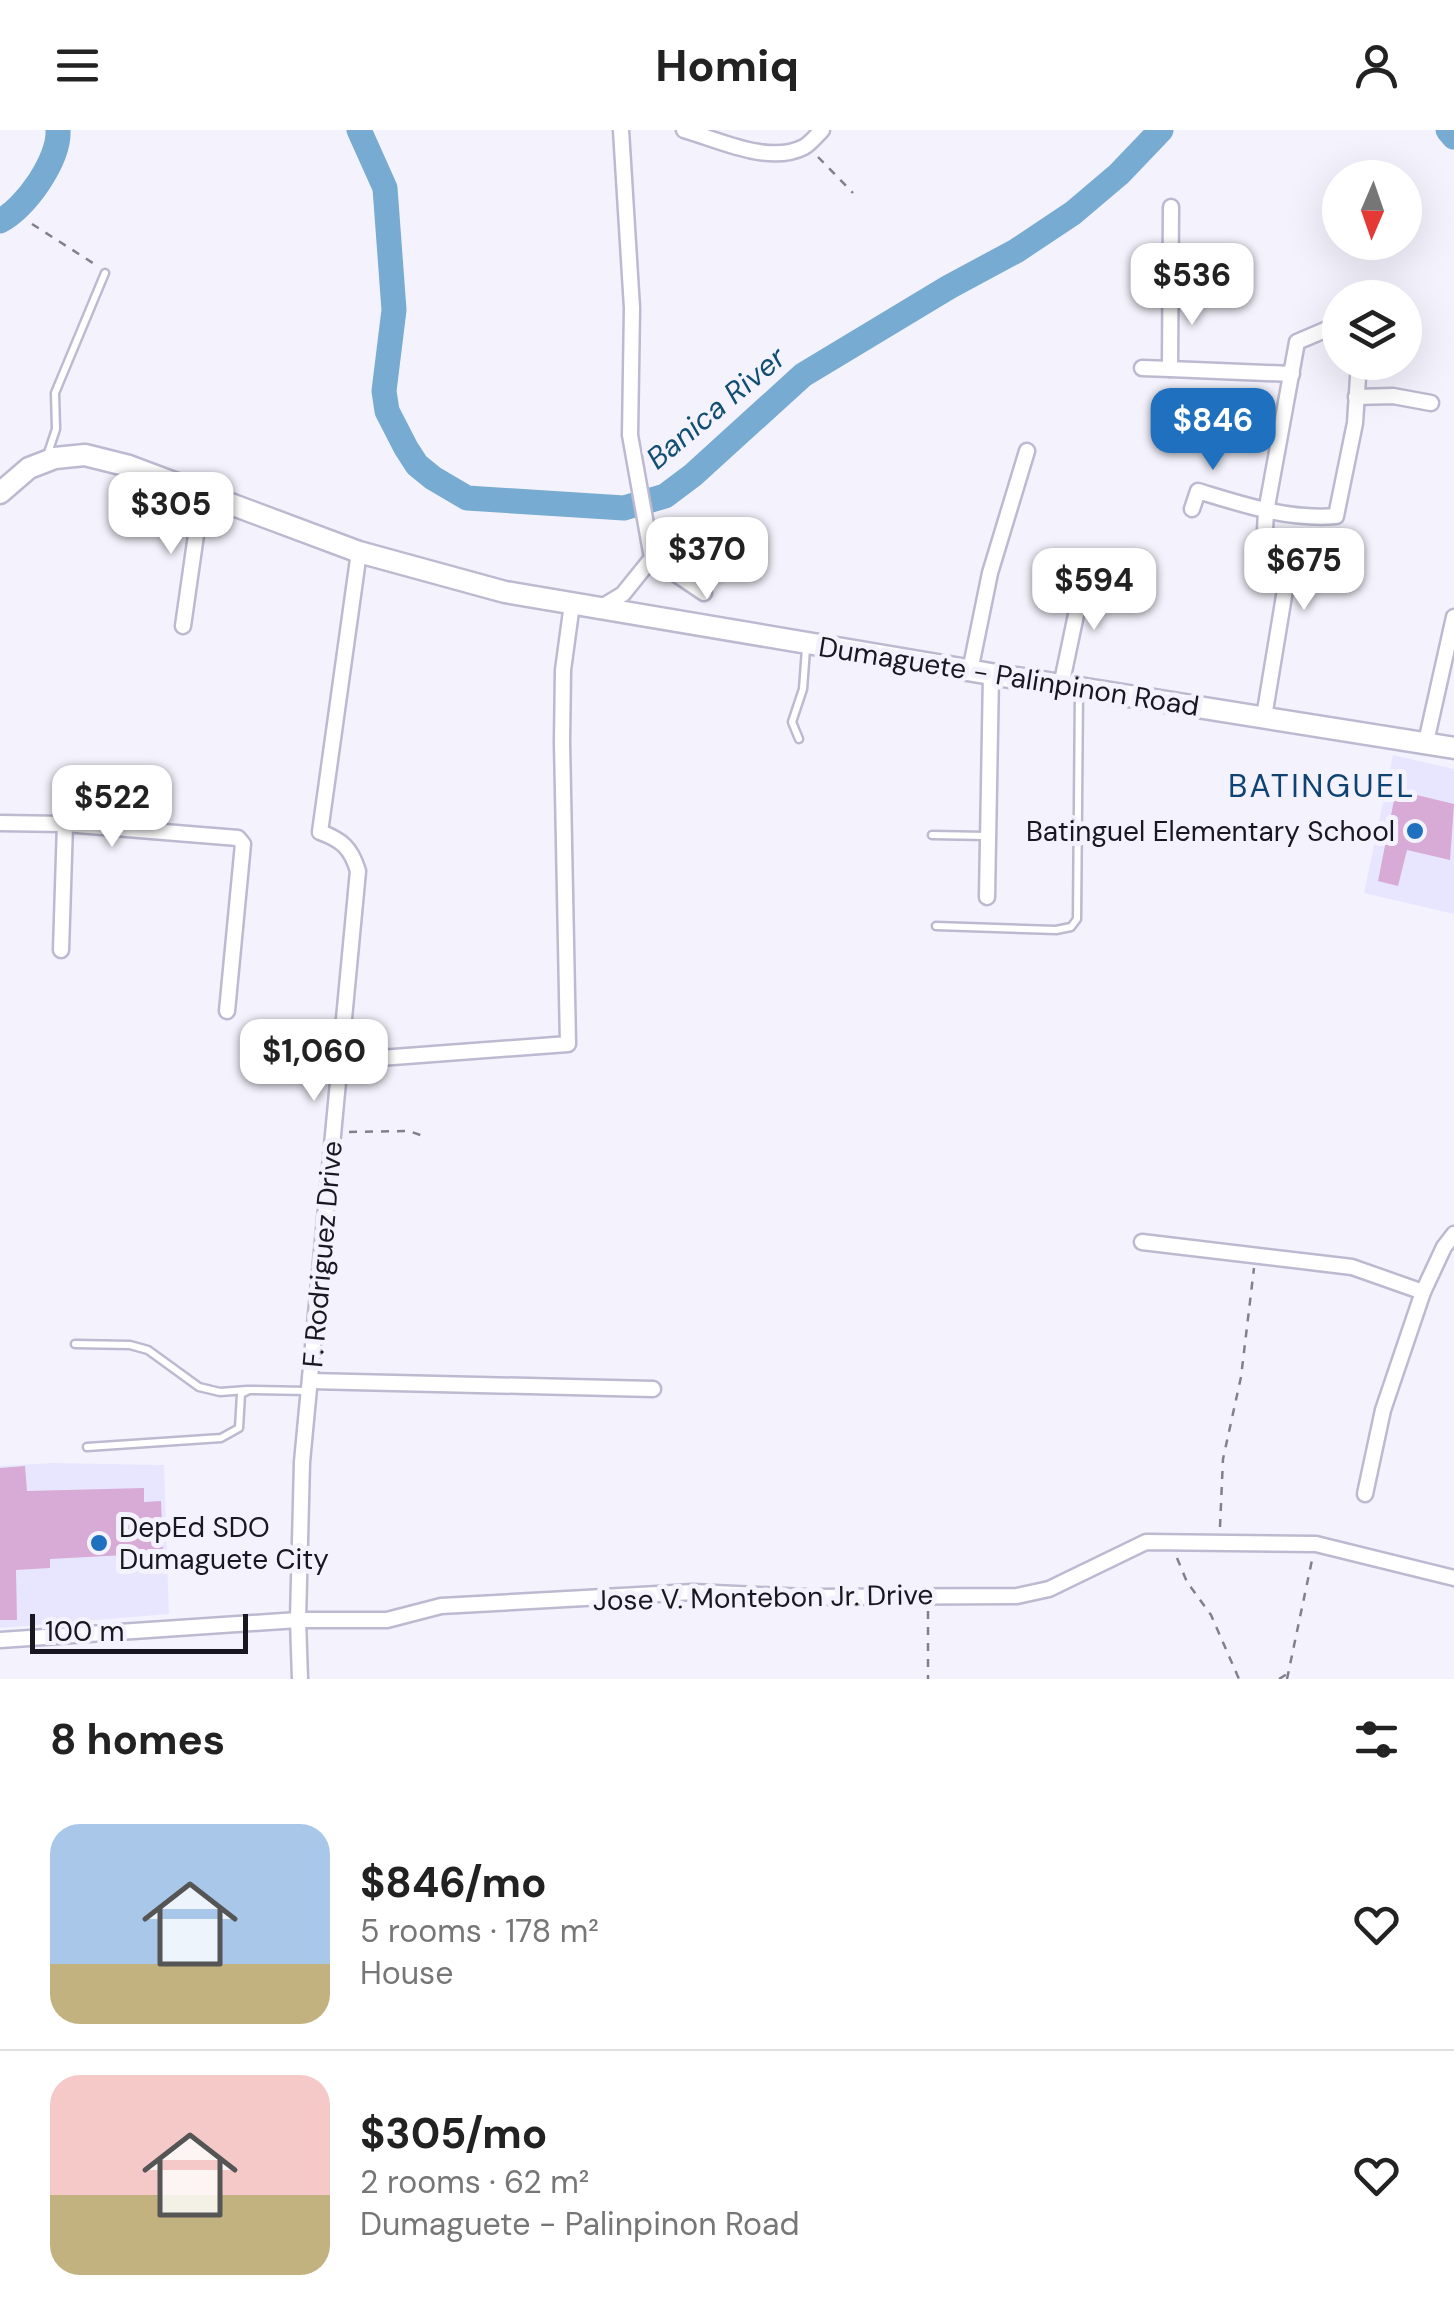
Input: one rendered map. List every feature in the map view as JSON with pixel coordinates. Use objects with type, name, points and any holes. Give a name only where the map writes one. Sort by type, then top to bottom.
[{"type":"main road","name":"Dumaguete - Palinpinon Road","points":[[0,493],[28,468],[56,458],[85,456],[130,466],[358,552],[505,592],[1454,748]]},
{"type":"street","points":[[621,130],[632,308],[630,435],[639,490],[652,558],[704,593]]},
{"type":"street","points":[[684,130],[758,152],[782,153],[806,146],[822,130]]},
{"type":"street","points":[[1170,369],[1171,207]]},
{"type":"street","points":[[1264,717],[1286,584],[1264,565],[1266,512],[1297,342],[1322,331]]},
{"type":"street","points":[[1142,368],[1292,374]]},
{"type":"street","points":[[1192,509],[1198,491],[1266,512],[1317,518],[1336,516],[1355,423],[1357,380]]},
{"type":"street","points":[[1356,398],[1393,396],[1432,403]]},
{"type":"street","points":[[970,670],[990,574],[1028,451]]},
{"type":"street","points":[[183,626],[202,493]]},
{"type":"street","name":"F. Rodriguez Drive","points":[[300,1679],[302,1462],[358,871],[351,849],[320,832],[358,552]]},
{"type":"street","points":[[598,610],[623,594],[652,558]]},
{"type":"street","points":[[1070,687],[1085,572]]},
{"type":"street","points":[[340,1062],[568,1044],[562,724],[563,670],[572,604]]},
{"type":"street","points":[[1426,742],[1454,617]]},
{"type":"street","points":[[987,897],[991,674]]},
{"type":"street","points":[[0,823],[64,824],[238,838],[242,844],[227,1011]]},
{"type":"street","points":[[60,950],[64,824]]},
{"type":"street","points":[[1365,1494],[1383,1410],[1423,1292],[1454,1234]]},
{"type":"street","points":[[1142,1242],[1352,1267],[1423,1292]]},
{"type":"street","points":[[309,1386],[653,1388]]},
{"type":"street","name":"Jose V. Montebon Jr. Drive","points":[[0,1640],[298,1620],[387,1620],[442,1606],[693,1592],[806,1597],[1017,1596],[1049,1589],[1146,1542],[1316,1544],[1454,1578]]},
{"type":"lane","points":[[45,462],[56,429],[55,393],[105,273]]},
{"type":"lane","points":[[799,738],[792,722],[802,689],[807,644]]},
{"type":"lane","points":[[936,926],[1056,930],[1071,928],[1078,918],[1070,687]]},
{"type":"lane","points":[[932,835],[987,836]]},
{"type":"lane","points":[[75,1344],[130,1345],[148,1350],[199,1387],[220,1392],[309,1386]]},
{"type":"lane","points":[[87,1446],[220,1438],[239,1428],[241,1394],[248,1390]]},
{"type":"path","points":[[806,146],[853,193]]},
{"type":"path","points":[[32,224],[105,273]]},
{"type":"path","points":[[333,1136],[384,1130],[422,1136]]},
{"type":"path","points":[[1219,1543],[1223,1460],[1240,1377],[1255,1254]]},
{"type":"path","points":[[1172,1542],[1187,1582],[1211,1615],[1239,1679]]},
{"type":"path","points":[[1279,1679],[1287,1676],[1316,1544]]},
{"type":"path","points":[[923,1595],[929,1615],[928,1679]]},
{"type":"shaded area","name":"Batinguel Elementary School","points":[[1393,755],[1454,769],[1454,914],[1364,893]]},
{"type":"shaded area","points":[[164,1465],[169,1614],[0,1628],[0,1466]]},
{"type":"building","points":[[1396,790],[1454,804],[1450,860],[1407,850],[1398,886],[1378,881]]},
{"type":"building","points":[[25,1466],[27,1491],[144,1488],[144,1502],[161,1501],[163,1553],[50,1559],[50,1568],[16,1570],[17,1620],[0,1620],[0,1468]]},
{"type":"waterway","name":"Banica River","points":[[0,221],[20,206],[39,182],[53,155],[58,130]]},
{"type":"waterway","name":"Banica River","points":[[359,130],[385,188],[394,310],[384,391],[387,411],[417,465],[467,498],[624,508],[665,496],[803,375],[1016,251],[1073,213],[1119,174],[1161,130]]},
{"type":"waterway","name":"Banica River","points":[[1448,130],[1454,137]]},
{"type":"place","name":"Batinguel Elementary School","points":[[1415,831]]},
{"type":"place","name":"DepEd SDO Dumaguete City","points":[[99,1543]]},
{"type":"district","name":"BATINGUEL","points":[[1322,786]]}]
